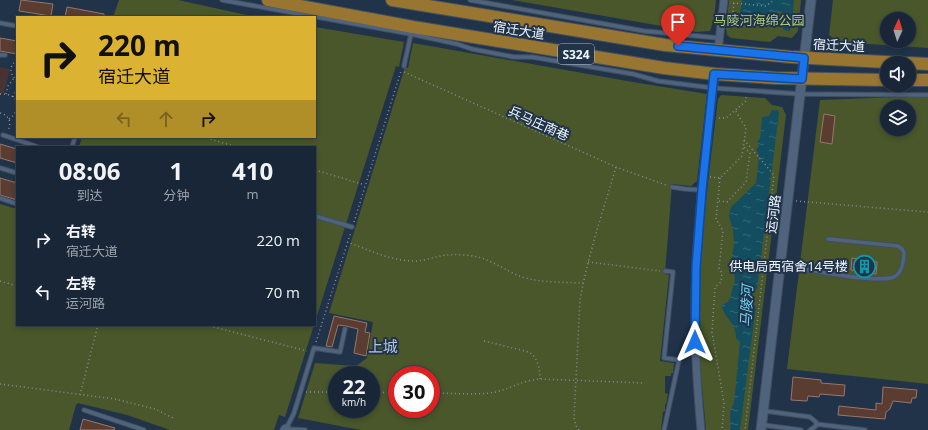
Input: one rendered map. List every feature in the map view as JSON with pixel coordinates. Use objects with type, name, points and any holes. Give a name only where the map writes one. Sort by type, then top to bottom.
[{"type":"main road","name":"宿迁大道","points":[[268,0],[421,28],[664,68],[714,74],[802,79],[880,80]]},
{"type":"main road","name":"宿迁大道","points":[[392,0],[665,45],[719,44],[804,58],[880,62]]},
{"type":"main road","points":[[916,63],[928,64]]},
{"type":"main road","points":[[916,80],[928,80]]},
{"type":"street","points":[[719,44],[724,0]]},
{"type":"street","name":"运河路","points":[[762,428],[811,0]]},
{"type":"street","points":[[701,430],[695,350],[696,267],[714,74]]},
{"type":"lane","points":[[222,0],[311,16]]},
{"type":"lane","points":[[470,0],[719,44]]},
{"type":"lane","points":[[316,17],[411,34],[457,44],[472,50],[514,57],[532,57],[633,74],[658,81],[713,88],[800,94],[928,95]]},
{"type":"lane","points":[[0,23],[16,26]]},
{"type":"lane","points":[[404,66],[411,34]]},
{"type":"lane","points":[[0,54],[5,56]]},
{"type":"lane","points":[[3,135],[35,146]]},
{"type":"lane","points":[[0,168],[16,173]]},
{"type":"lane","points":[[672,186],[685,189],[702,190]]},
{"type":"lane","points":[[0,198],[16,204]]},
{"type":"lane","points":[[316,216],[352,227]]},
{"type":"lane","points":[[780,265],[833,274],[872,278],[895,277],[900,272],[904,253],[898,246],[828,239]]},
{"type":"lane","points":[[664,430],[679,360],[664,358],[672,272],[665,272]]},
{"type":"lane","points":[[305,430],[286,430],[294,413],[313,350],[340,352],[345,329]]},
{"type":"lane","points":[[84,410],[144,430]]},
{"type":"lane","points":[[764,411],[810,417],[816,422],[816,424],[865,430]]},
{"type":"lane","points":[[810,430],[816,426],[816,424]]},
{"type":"lane","points":[[762,428],[801,430]]},
{"type":"path","points":[[774,0],[766,6],[734,3],[733,11],[746,24],[776,27]]},
{"type":"path","points":[[6,94],[8,86],[14,78],[11,68],[13,62],[16,60]]},
{"type":"path","name":"兵马庄南巷","points":[[365,185],[401,70],[616,167],[672,186]]},
{"type":"path","points":[[13,97],[16,91]]},
{"type":"path","points":[[0,94],[6,94],[16,100]]},
{"type":"path","points":[[719,118],[726,118],[746,101],[746,94]]},
{"type":"path","points":[[9,119],[16,110]]},
{"type":"path","points":[[722,430],[724,403],[712,332],[715,287],[721,282],[722,273],[719,268],[724,231],[716,219],[720,178],[742,156],[746,128],[735,110]]},
{"type":"path","points":[[0,113],[4,114],[9,119],[10,126],[3,135]]},
{"type":"path","points":[[206,138],[234,146]]},
{"type":"path","points":[[744,140],[774,174],[745,430]]},
{"type":"path","points":[[718,201],[726,202],[746,182],[750,153],[743,146]]},
{"type":"path","points":[[579,430],[576,426],[574,418],[577,330],[580,300],[588,262],[616,167]]},
{"type":"path","points":[[210,326],[313,350],[365,185],[316,170]]},
{"type":"path","points":[[704,176],[720,178]]},
{"type":"path","points":[[788,200],[928,212]]},
{"type":"path","points":[[347,242],[403,260],[416,261],[448,255],[463,255],[478,257],[495,263],[508,271],[521,276],[553,282],[583,283]]},
{"type":"path","points":[[588,262],[665,272]]},
{"type":"path","points":[[0,281],[16,286]]},
{"type":"path","points":[[80,395],[98,326]]},
{"type":"path","points":[[484,341],[529,352],[534,355],[539,366],[540,379]]},
{"type":"path","points":[[440,393],[489,393],[504,390],[531,380],[540,379],[645,383]]},
{"type":"path","points":[[0,384],[115,399],[155,409],[173,418]]},
{"type":"path","points":[[300,392],[328,392]]},
{"type":"shaded area","points":[[0,67],[10,69],[4,93],[0,94]]},
{"type":"green space","points":[[119,0],[178,0],[251,16],[113,16]]},
{"type":"green space","points":[[512,0],[716,0],[714,18],[710,31],[696,32]]},
{"type":"green space","name":"马陵河海绵公园","points":[[729,0],[801,0],[798,31],[792,38],[778,36],[770,42],[731,38],[727,35],[726,28]]},
{"type":"green space","points":[[833,0],[928,0],[928,48],[916,47],[916,12],[880,12],[880,45],[838,42],[829,35]]},
{"type":"green space","points":[[316,27],[404,42],[399,67],[396,66],[316,319],[316,146],[79,146],[82,138],[316,138]]},
{"type":"green space","points":[[413,43],[707,94],[697,181],[691,186],[672,184],[665,274],[669,275],[660,361],[674,363],[673,373],[671,373],[671,376],[665,376],[665,393],[668,394],[665,404],[665,411],[663,412],[661,430],[361,430],[298,418],[315,363],[356,366],[367,358],[373,322],[329,313],[405,67],[408,68]]},
{"type":"green space","points":[[721,95],[765,98],[772,105],[782,107],[786,115],[748,430],[706,430],[700,368],[699,317],[701,254],[718,99]]},
{"type":"green space","points":[[928,96],[928,384],[787,369],[820,100]]},
{"type":"green space","points":[[0,204],[16,209],[16,326],[314,326],[285,417],[279,415],[274,430],[170,430],[127,415],[78,403],[76,405],[69,430],[0,430]]},
{"type":"water","points":[[742,0],[794,0],[792,25],[790,26],[790,31],[783,30],[785,13],[778,11],[770,23],[747,20],[740,13]]},
{"type":"water","name":"马陵河","points":[[772,110],[778,110],[779,113],[757,289],[753,290],[751,304],[756,306],[740,430],[730,430],[730,414],[734,403],[740,342],[736,338],[734,328],[722,305],[729,301],[735,280],[732,257],[734,245],[733,230],[729,216],[732,206],[756,183],[759,156],[756,149],[759,146],[757,142],[760,138],[762,117],[769,116]]},
{"type":"building","points":[[21,0],[53,4],[51,16],[19,11]]},
{"type":"building","points":[[67,7],[104,14],[104,16],[65,16]]},
{"type":"building","points":[[0,38],[16,41],[16,54],[0,51]]},
{"type":"building","points":[[824,114],[835,116],[832,144],[820,142]]},
{"type":"building","points":[[0,144],[16,149],[16,163],[0,158]]},
{"type":"building","points":[[0,178],[16,183],[16,200],[0,195]]},
{"type":"building","name":"供电局西宿舍14号楼","points":[[852,258],[877,262],[876,274],[851,270]]},
{"type":"building","points":[[334,316],[367,323],[365,332],[370,333],[366,356],[354,353],[358,329],[346,326],[338,325],[332,347],[326,346]]},
{"type":"building","points":[[793,377],[821,380],[821,383],[845,385],[844,396],[820,394],[819,397],[808,396],[807,401],[791,400]]},
{"type":"building","points":[[883,387],[917,390],[916,398],[912,398],[911,403],[893,401],[890,409],[886,412],[885,419],[838,415],[839,406],[876,410],[876,403],[882,404]]},
{"type":"building","points":[[83,419],[115,428],[114,430],[80,430]]},
{"type":"place","name":"供电局西宿舍14号楼","points":[[864,266]]},
{"type":"district","name":"上城","points":[[383,346]]},
{"type":"route","points":[[678,46],[804,58],[802,79],[714,74],[696,267],[695,342]]}]
